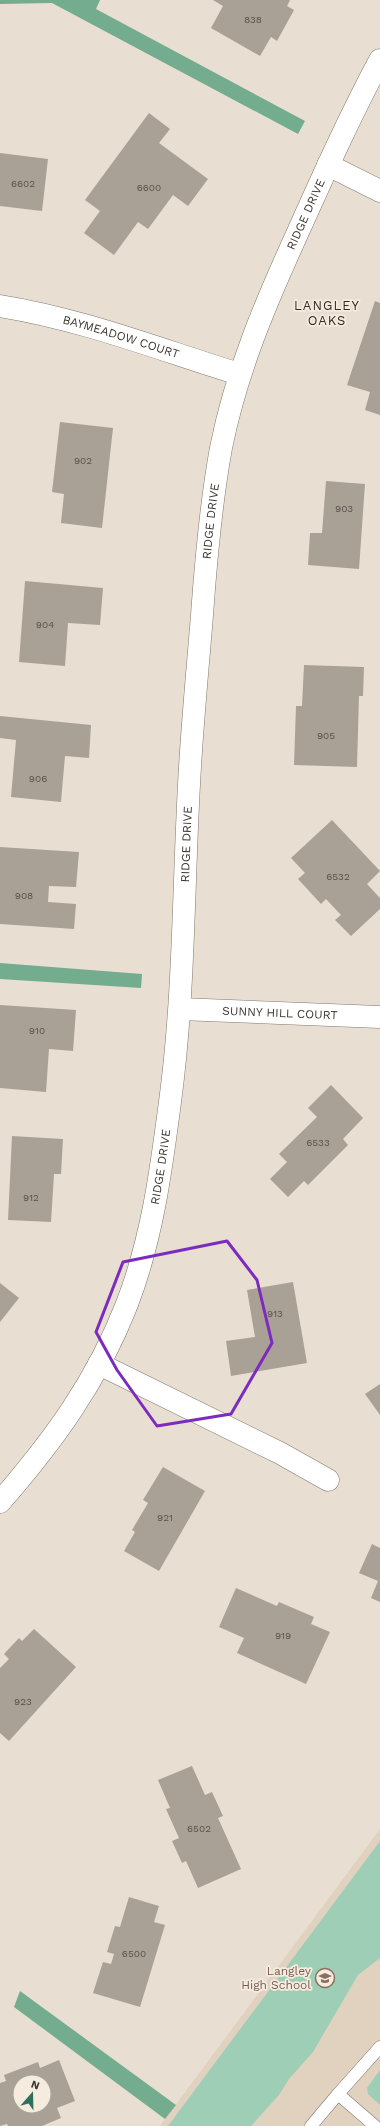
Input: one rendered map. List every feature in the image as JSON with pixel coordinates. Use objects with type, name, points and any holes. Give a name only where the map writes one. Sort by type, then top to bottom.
[{"type":"street","name":"RIDGE DRIVE","points":[[0,1502],[41,1455],[76,1405],[99,1364],[127,1304],[148,1240],[159,1189],[176,1058],[184,952],[190,768],[205,570],[221,446],[239,374],[265,305],[350,116],[380,60]]},
{"type":"street","name":"RIDGE DRIVE","points":[[328,165],[380,192]]},
{"type":"street","name":"BAYMEADOW COURT","points":[[0,306],[24,310],[94,329],[239,374]]},
{"type":"street","name":"SUNNY HILL COURT","points":[[180,1009],[380,1017]]},
{"type":"street","points":[[99,1364],[280,1453],[328,1480]]},
{"type":"lane","points":[[311,2126],[380,2047]]},
{"type":"lane","points":[[338,2094],[375,2126]]},
{"type":"highlighted area","points":[[227,1241],[257,1280],[272,1343],[231,1414],[157,1426],[117,1370],[96,1332],[123,1262]]},
{"type":"shaded area","name":"Langley High School","points":[[380,1829],[380,2126],[160,2126]]},
{"type":"green space","points":[[0,0],[100,0],[96,9],[305,121],[298,134],[52,3],[0,4]]},
{"type":"green space","points":[[0,963],[142,974],[141,988],[0,979]]},
{"type":"green space","points":[[380,1841],[380,1958],[358,1975],[313,2052],[289,2079],[279,2095],[251,2126],[168,2126]]},
{"type":"green space","points":[[20,1991],[176,2105],[165,2119],[14,2007]]},
{"type":"green space","points":[[380,2070],[380,2105],[368,2094],[367,2088]]},
{"type":"building","points":[[213,0],[290,0],[287,6],[294,10],[277,41],[271,37],[260,56],[211,28],[223,6]]},
{"type":"building","points":[[149,113],[170,129],[159,143],[208,179],[188,206],[173,195],[148,229],[138,222],[114,255],[84,233],[100,211],[85,200]]},
{"type":"building","points":[[0,153],[48,159],[42,211],[0,206]]},
{"type":"building","points":[[375,301],[380,303],[380,415],[365,410],[370,392],[347,385]]},
{"type":"building","points":[[60,422],[113,428],[102,528],[61,523],[64,494],[52,492]]},
{"type":"building","points":[[326,481],[365,484],[359,569],[308,565],[310,533],[322,533]]},
{"type":"building","points":[[25,581],[103,588],[100,625],[68,623],[65,666],[19,662]]},
{"type":"building","points":[[304,665],[364,667],[363,696],[359,696],[357,767],[294,765],[296,706],[302,706]]},
{"type":"building","points":[[0,716],[91,725],[89,758],[65,756],[61,802],[11,797],[16,740],[0,738]]},
{"type":"building","points":[[332,820],[380,871],[367,884],[380,898],[380,909],[351,936],[335,920],[341,915],[326,899],[321,904],[298,879],[305,873],[291,858]]},
{"type":"building","points":[[0,847],[79,852],[76,887],[49,886],[48,902],[76,904],[74,929],[0,924]]},
{"type":"building","points":[[0,1005],[76,1010],[73,1051],[49,1049],[46,1092],[0,1088]]},
{"type":"building","points":[[331,1085],[363,1118],[343,1139],[348,1145],[308,1185],[304,1181],[288,1197],[270,1179],[287,1162],[279,1154],[317,1117],[308,1108]]},
{"type":"building","points":[[12,1136],[63,1139],[61,1174],[54,1174],[51,1222],[8,1220]]},
{"type":"building","points":[[293,1282],[307,1363],[231,1376],[226,1341],[255,1337],[247,1290]]},
{"type":"building","points":[[0,1283],[19,1298],[0,1322]]},
{"type":"building","points":[[380,1384],[380,1415],[365,1394]]},
{"type":"building","points":[[163,1467],[205,1491],[159,1571],[124,1551],[135,1532],[132,1530],[148,1503],[143,1500]]},
{"type":"building","points":[[372,1544],[380,1548],[380,1602],[371,1598],[378,1581],[359,1573]]},
{"type":"building","points":[[236,1588],[277,1606],[279,1602],[314,1617],[311,1624],[330,1632],[306,1684],[237,1653],[244,1638],[219,1627]]},
{"type":"building","points":[[34,1629],[76,1667],[9,1741],[0,1733],[0,1668],[9,1659],[4,1654],[19,1638],[22,1641]]},
{"type":"building","points":[[192,1766],[205,1795],[212,1792],[223,1816],[218,1818],[241,1869],[198,1888],[186,1861],[182,1863],[172,1841],[179,1838],[166,1809],[170,1808],[158,1780]]},
{"type":"building","points":[[129,1897],[159,1906],[154,1922],[165,1925],[140,2007],[93,1993],[103,1962],[111,1964],[114,1954],[107,1952],[115,1926],[120,1927]]},
{"type":"building","points":[[59,2060],[75,2101],[57,2108],[61,2118],[42,2126],[8,2126],[7,2124],[0,2126],[0,2083],[6,2081],[4,2075],[38,2062],[40,2068]]},
{"type":"place","name":"Langley High School","points":[[325,1978]]},
{"type":"district","name":"LANGLEY OAKS","points":[[327,312]]}]
